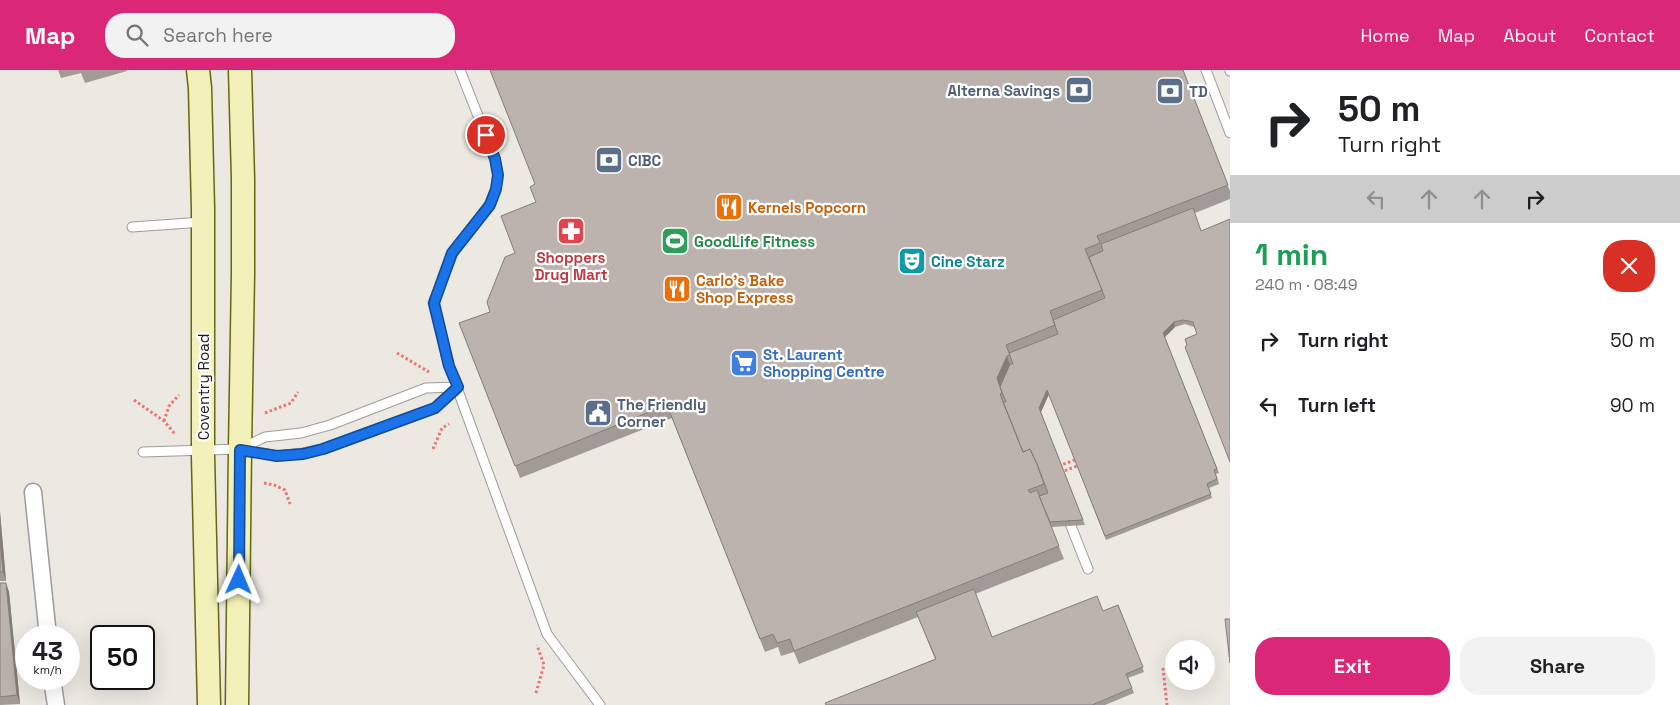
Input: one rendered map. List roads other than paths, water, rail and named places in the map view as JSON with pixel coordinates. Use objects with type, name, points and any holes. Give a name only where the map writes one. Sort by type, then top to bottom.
[{"type":"main road","name":"Coventry Road","points":[[198,70],[203,222],[203,450],[209,705]]},
{"type":"main road","points":[[237,705],[244,274],[244,179],[240,70]]},
{"type":"street","points":[[34,492],[47,625]]},
{"type":"street","points":[[54,690],[56,705]]},
{"type":"lane","points":[[460,70],[495,159],[498,175],[496,189],[490,205],[452,253],[434,303],[449,366],[547,634],[600,705]]},
{"type":"lane","points":[[1206,70],[1230,133]]},
{"type":"lane","points":[[132,227],[203,222]]},
{"type":"lane","points":[[240,450],[265,437],[301,433],[330,425],[426,388],[458,387]]},
{"type":"lane","points":[[143,452],[240,450],[277,456],[303,454],[323,449],[435,408],[458,387]]},
{"type":"lane","points":[[1064,509],[1088,569]]},
{"type":"place","name":"Alterna Savings","points":[[1079,90]]},
{"type":"place","name":"TD","points":[[1170,91]]},
{"type":"place","name":"CIBC","points":[[609,160]]},
{"type":"place","name":"Kernels Popcorn","points":[[729,207]]},
{"type":"place","name":"Shoppers Drug Mart","points":[[571,231]]},
{"type":"place","name":"GoodLife Fitness","points":[[675,241]]},
{"type":"place","name":"Cine Starz","points":[[912,261]]},
{"type":"place","name":"Carlo’s Bake Shop Express","points":[[677,289]]},
{"type":"place","name":"St. Laurent Shopping Centre","points":[[744,363]]},
{"type":"place","name":"The Friendly Corner","points":[[598,413]]}]
